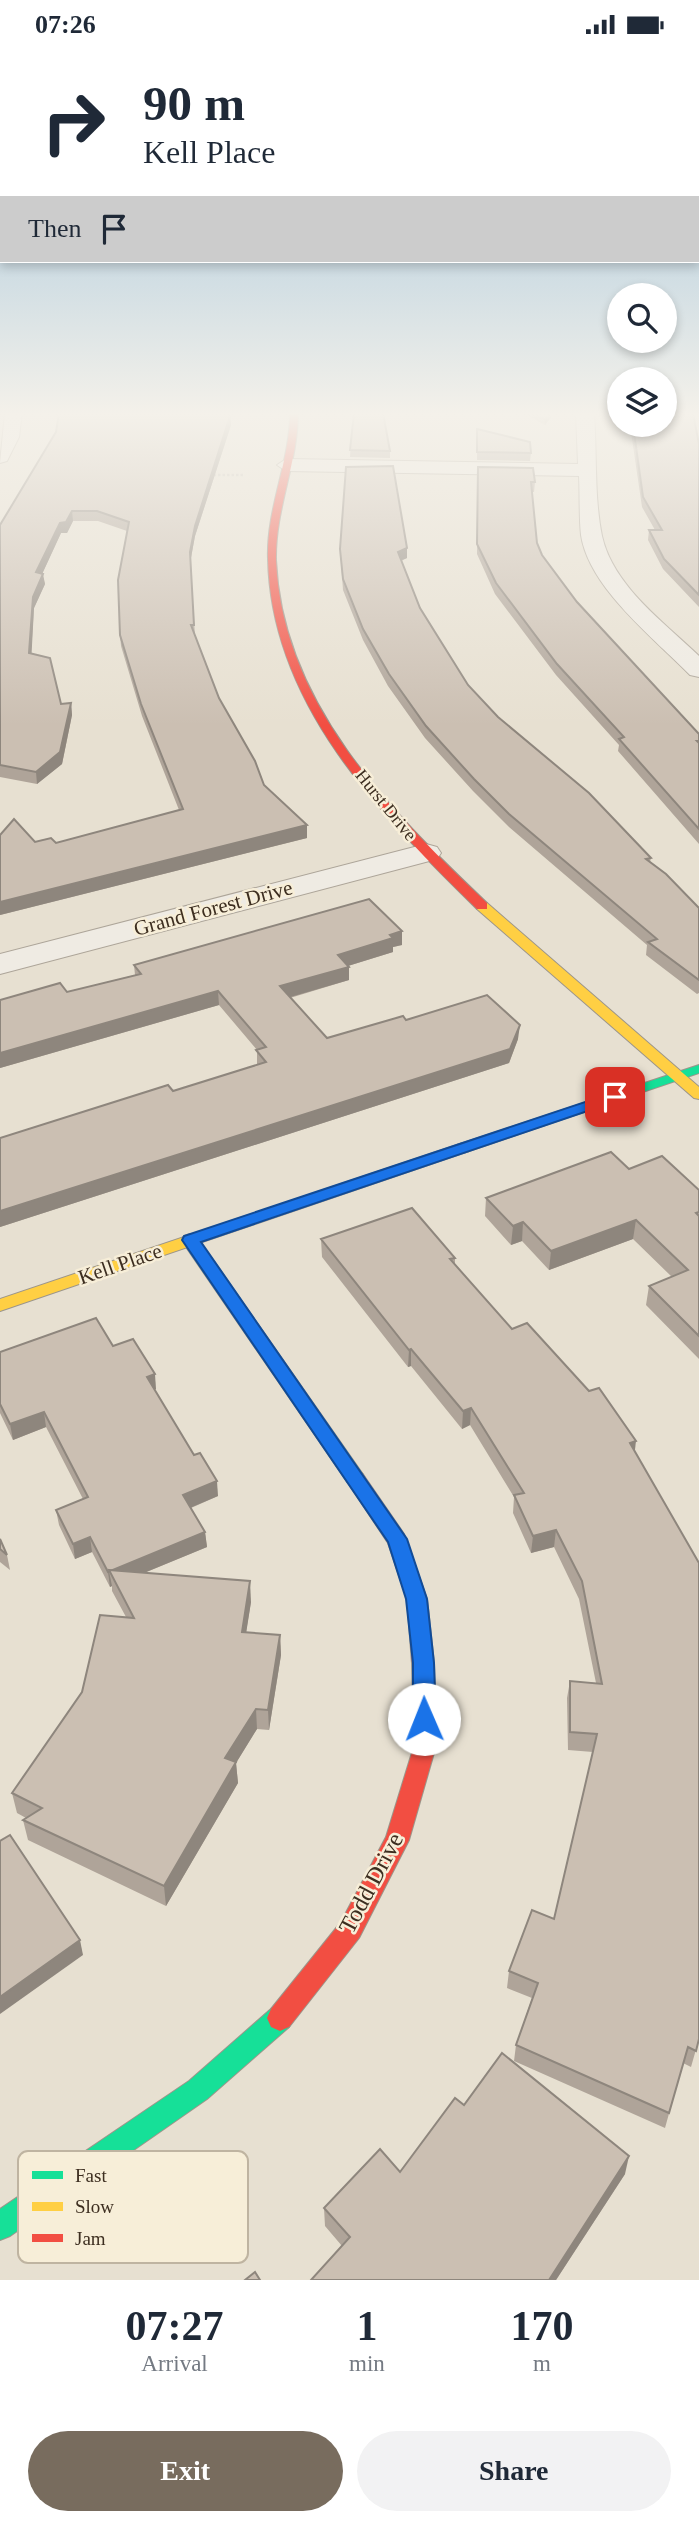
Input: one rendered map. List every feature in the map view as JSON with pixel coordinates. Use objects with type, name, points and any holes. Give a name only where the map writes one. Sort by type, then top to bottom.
[{"type":"street","name":"Hurst Drive","points":[[275,517],[270,541],[276,612],[292,660],[310,700],[337,743],[396,820],[426,853],[548,965],[699,1094]]},
{"type":"street","points":[[591,517],[592,537],[602,564],[629,599],[699,670]]},
{"type":"street","name":"Grand Forest Drive","points":[[0,964],[426,853]]},
{"type":"street","name":"Kell Place","points":[[0,1304],[699,1069]]},
{"type":"street","name":"Todd Drive","points":[[110,2151],[198,2090],[286,2013],[350,1930],[397,1840],[425,1746],[424,1663],[417,1599],[397,1539],[190,1240]]},
{"type":"street","name":"Todd Drive","points":[[0,2227],[18,2215]]},
{"type":"building","points":[[5,517],[69,517],[66,522],[60,523],[36,572],[43,574],[33,597],[29,653],[50,658],[61,704],[71,703],[60,752],[36,772],[0,765],[0,525]]},
{"type":"building","points":[[115,517],[198,517],[190,552],[194,625],[191,625],[219,698],[255,761],[264,785],[307,825],[0,902],[0,835],[14,819],[35,842],[51,838],[56,843],[183,809],[141,704],[120,635],[118,580],[129,522]]},
{"type":"building","points":[[342,517],[402,517],[407,548],[398,552],[420,608],[468,685],[498,717],[589,793],[651,858],[646,859],[666,874],[699,908],[699,980],[648,942],[657,939],[509,814],[426,726],[389,674],[363,629],[343,579],[340,549]]},
{"type":"building","points":[[477,517],[534,517],[537,543],[542,555],[577,602],[699,734],[699,829],[619,739],[624,737],[557,664],[496,583],[477,544]]},
{"type":"building","points":[[655,517],[699,517],[699,595],[664,559],[649,530],[662,530]]},
{"type":"building","points":[[369,899],[402,931],[390,935],[393,938],[338,955],[349,967],[280,986],[327,1038],[403,1016],[406,1020],[487,995],[520,1025],[510,1049],[0,1211],[0,1138],[168,1085],[173,1091],[266,1062],[256,1050],[266,1047],[218,991],[0,1053],[0,1000],[60,983],[67,992],[141,974],[134,965]]},
{"type":"building","points":[[611,1152],[629,1169],[662,1156],[699,1190],[699,1212],[696,1213],[699,1216],[699,1336],[649,1286],[688,1270],[636,1220],[551,1251],[523,1222],[513,1226],[486,1198]]},
{"type":"building","points":[[412,1208],[455,1258],[450,1259],[512,1329],[527,1323],[589,1391],[599,1388],[636,1441],[630,1443],[699,1563],[699,2039],[696,2051],[688,2047],[669,2113],[516,2045],[538,1983],[509,1971],[532,1910],[554,1919],[597,1734],[570,1732],[570,1681],[602,1684],[582,1581],[556,1530],[533,1536],[514,1495],[524,1493],[471,1408],[463,1411],[411,1349],[409,1350],[321,1239]]},
{"type":"building","points":[[96,1318],[113,1346],[133,1339],[155,1374],[147,1377],[194,1455],[200,1453],[217,1481],[183,1495],[205,1532],[108,1572],[90,1537],[73,1544],[56,1510],[88,1497],[44,1412],[10,1424],[0,1404],[0,1352]]},
{"type":"building","points":[[0,1539],[7,1555],[0,1549]]},
{"type":"building","points":[[109,1570],[250,1581],[242,1632],[280,1635],[268,1710],[256,1709],[225,1758],[236,1762],[164,1886],[23,1820],[42,1808],[12,1793],[82,1692],[100,1615],[134,1618]]},
{"type":"building","points":[[10,1835],[80,1940],[0,1997],[0,1841]]},
{"type":"building","points":[[502,2053],[629,2156],[549,2280],[311,2280],[350,2237],[324,2208],[380,2149],[400,2172],[455,2098],[464,2105]]},
{"type":"building","points":[[255,2272],[260,2280],[245,2280]]},
{"type":"traffic: fast","points":[[463,1148],[697,1069]]},
{"type":"traffic: fast","points":[[190,1240],[355,1478]]},
{"type":"traffic: fast","points":[[109,2151],[198,2090],[280,2018]]},
{"type":"traffic: fast","points":[[0,2226],[18,2214]]},
{"type":"traffic: slow","points":[[482,906],[699,1095]]},
{"type":"traffic: slow","points":[[0,1305],[463,1148]]},
{"type":"traffic: jam","points":[[275,517],[272,560],[277,610],[291,659],[313,706],[341,751],[374,794],[446,872],[482,906]]},
{"type":"traffic: jam","points":[[280,2018],[350,1930],[397,1840],[425,1746],[423,1663],[417,1599],[397,1540],[355,1478]]},
{"type":"route","points":[[424,1719],[424,1663],[417,1599],[397,1539],[190,1240],[615,1097]]}]
